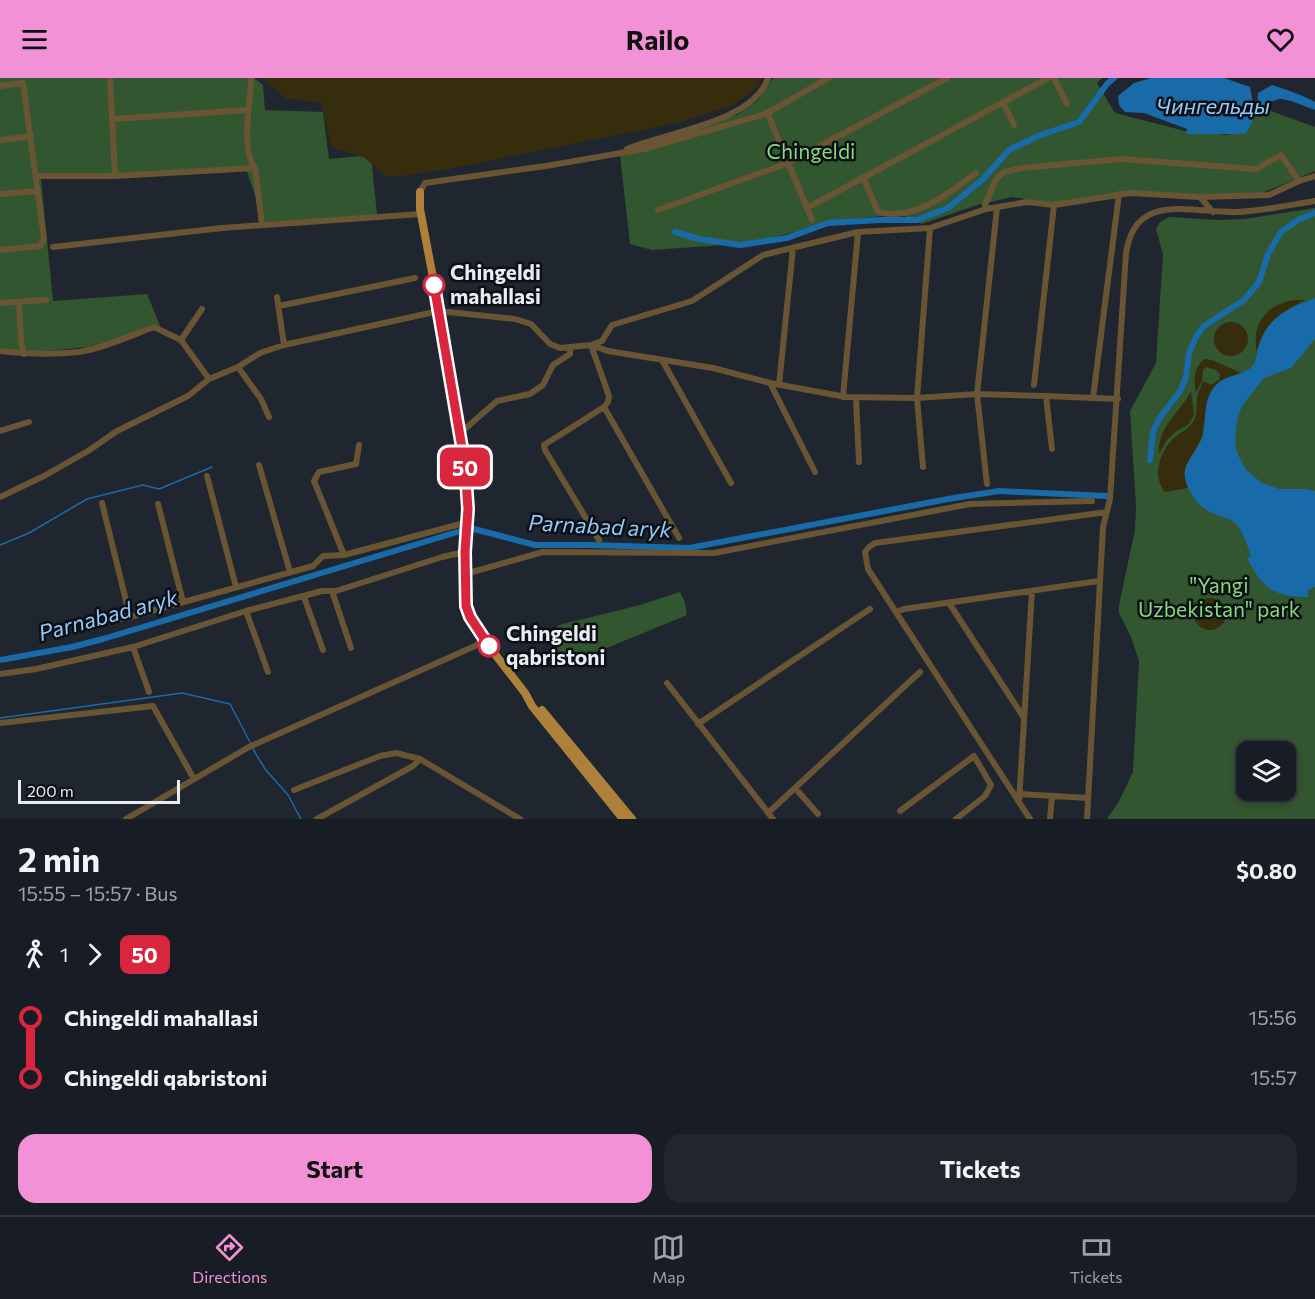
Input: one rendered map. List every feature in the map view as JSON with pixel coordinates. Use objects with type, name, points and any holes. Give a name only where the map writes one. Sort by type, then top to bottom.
[{"type":"main road","points":[[420,192],[419,203],[465,465],[468,522],[465,574],[468,611],[482,637],[525,693],[548,717],[632,819]]},
{"type":"main road","points":[[525,693],[532,706],[623,819]]},
{"type":"street","points":[[110,78],[115,176]]},
{"type":"street","points":[[251,78],[248,110],[249,152],[250,162],[255,168],[262,225]]},
{"type":"street","points":[[616,154],[733,113],[758,95],[768,78]]},
{"type":"street","points":[[420,192],[425,183],[644,149],[767,112],[829,78]]},
{"type":"street","points":[[658,210],[788,163],[946,78]]},
{"type":"street","points":[[807,208],[1048,78]]},
{"type":"street","points":[[1054,78],[1067,104]]},
{"type":"street","points":[[0,86],[23,83],[44,238],[42,244],[37,246],[0,250]]},
{"type":"street","points":[[1003,102],[1014,125]]},
{"type":"street","points":[[112,119],[248,110]]},
{"type":"street","points":[[767,112],[812,220]]},
{"type":"street","points":[[0,140],[31,136]]},
{"type":"street","points":[[986,209],[985,205],[995,181],[1004,172],[1022,168],[1121,159],[1256,169],[1281,155],[1299,181]]},
{"type":"street","points":[[37,176],[115,176],[255,168]]},
{"type":"street","points":[[863,177],[878,212],[909,213],[944,197],[976,173]]},
{"type":"street","points":[[0,497],[88,452],[117,431],[188,396],[209,379],[238,367],[260,353],[284,345],[439,311],[515,319],[531,324],[555,347],[591,345],[602,341],[612,325],[692,300],[763,255],[858,232],[930,228],[986,209],[1028,202],[1054,205],[1131,193],[1200,196],[1269,195],[1315,176]]},
{"type":"street","points":[[0,194],[38,191]]},
{"type":"street","points":[[1093,398],[1119,194]]},
{"type":"street","points":[[1200,196],[1213,212]]},
{"type":"street","points":[[1087,819],[1103,527],[1110,499],[1126,253],[1131,233],[1141,220],[1167,209],[1213,212],[1253,211],[1315,201]]},
{"type":"street","points":[[1034,386],[1054,205]]},
{"type":"street","points":[[987,484],[977,394],[997,208]]},
{"type":"street","points":[[53,247],[222,228],[421,214]]},
{"type":"street","points":[[923,468],[916,398],[930,228]]},
{"type":"street","points":[[843,397],[858,232]]},
{"type":"street","points":[[779,385],[793,248]]},
{"type":"street","points":[[279,306],[415,278]]},
{"type":"street","points":[[277,297],[284,345]]},
{"type":"street","points":[[0,303],[46,300]]},
{"type":"street","points":[[19,302],[24,354]]},
{"type":"street","points":[[181,340],[202,309]]},
{"type":"street","points":[[0,351],[24,354],[80,352],[154,327],[181,340],[209,379]]},
{"type":"street","points":[[591,345],[608,351],[713,368],[770,383],[843,397],[916,398],[977,394],[1118,399]]},
{"type":"street","points":[[591,345],[609,396],[608,402],[604,407],[544,445],[599,540]]},
{"type":"street","points":[[459,434],[497,401],[530,394],[543,385],[553,365],[570,354],[570,347]]},
{"type":"street","points":[[662,360],[731,483]]},
{"type":"street","points":[[238,367],[261,399],[269,417]]},
{"type":"street","points":[[770,383],[815,472]]},
{"type":"street","points":[[1047,396],[1052,450]]},
{"type":"street","points":[[856,398],[859,462]]},
{"type":"street","points":[[604,407],[679,537]]},
{"type":"street","points":[[0,431],[29,422]]},
{"type":"street","points":[[344,555],[314,481],[319,472],[356,464],[359,445]]},
{"type":"street","points":[[259,465],[290,572]]},
{"type":"street","points":[[207,476],[236,587]]},
{"type":"street","points":[[465,574],[543,552],[714,553],[970,504],[1092,501]]},
{"type":"street","points":[[102,502],[130,617]]},
{"type":"street","points":[[158,504],[183,602]]},
{"type":"street","points":[[1030,819],[868,569],[865,552],[874,543],[1107,512]]},
{"type":"street","points":[[110,621],[313,566],[323,556],[344,555],[468,522]]},
{"type":"street","points":[[0,674],[36,669],[134,647],[246,611],[322,591],[332,591],[465,552]]},
{"type":"street","points":[[896,612],[1099,581]]},
{"type":"street","points":[[332,591],[351,648]]},
{"type":"street","points":[[1019,802],[1032,591]]},
{"type":"street","points":[[304,597],[323,650]]},
{"type":"street","points":[[949,603],[1024,718]]},
{"type":"street","points":[[698,724],[870,609]]},
{"type":"street","points":[[246,611],[268,672]]},
{"type":"street","points":[[126,819],[249,747],[475,646],[482,637]]},
{"type":"street","points":[[134,647],[149,692]]},
{"type":"street","points":[[768,813],[920,672]]},
{"type":"street","points":[[667,683],[773,819]]},
{"type":"street","points":[[0,723],[153,706],[194,779]]},
{"type":"street","points":[[294,790],[380,756],[396,753],[420,759],[520,819]]},
{"type":"street","points":[[900,811],[974,756],[991,785],[985,796],[956,819]]},
{"type":"street","points":[[316,819],[413,766],[420,759]]},
{"type":"street","points":[[795,788],[818,814]]},
{"type":"street","points":[[1020,794],[1088,798]]},
{"type":"street","points":[[1050,819],[1052,796]]},
{"type":"green space","points":[[0,78],[254,78],[263,85],[265,110],[323,112],[329,159],[371,155],[377,215],[264,222],[246,169],[41,179],[53,301],[147,294],[161,328],[87,347],[38,352],[0,351]]},
{"type":"green space","name":"Chingeldi","points":[[773,78],[1102,78],[1097,83],[1115,113],[1185,131],[1228,135],[1254,113],[1254,105],[1315,127],[1315,171],[1262,193],[1233,196],[1137,192],[1053,203],[1012,197],[977,205],[922,224],[900,214],[843,220],[767,239],[723,245],[652,250],[630,244],[620,155],[737,115],[758,100]]},
{"type":"green space","name":"\"Yangi Uzbekistan\" park","points":[[1315,208],[1315,819],[1107,819],[1133,772],[1139,661],[1131,637],[1119,613],[1119,605],[1135,530],[1136,506],[1130,411],[1156,363],[1163,254],[1156,229],[1160,222],[1169,217],[1244,219]]},
{"type":"green space","points":[[680,592],[687,615],[558,668],[547,638],[559,625],[640,605]]},
{"type":"sand","points":[[262,78],[761,78],[756,88],[733,105],[682,122],[454,168],[402,176],[385,176],[365,158],[332,147],[321,103],[285,98]]},
{"type":"sand","points":[[1294,300],[1306,300],[1288,309],[1274,320],[1264,334],[1257,352],[1256,332],[1263,317],[1276,306]]},
{"type":"sand","points":[[1231,322],[1243,327],[1248,339],[1243,351],[1231,356],[1219,351],[1214,339],[1219,327]]},
{"type":"sand","points":[[1205,359],[1241,373],[1226,378],[1211,391],[1202,437],[1194,452],[1186,484],[1188,488],[1165,492],[1158,472],[1161,458],[1174,438],[1193,422],[1203,381],[1211,385],[1219,380],[1220,374],[1216,370],[1206,367],[1196,392],[1195,374]]},
{"type":"sand","points":[[1191,391],[1194,415],[1188,425],[1176,431],[1167,440],[1159,454],[1159,444],[1165,428]]},
{"type":"sand","points":[[1210,598],[1221,603],[1226,614],[1221,625],[1210,630],[1199,625],[1194,614],[1199,603]]},
{"type":"water","name":"Чингельды","points":[[1151,78],[1224,78],[1250,87],[1254,112],[1252,123],[1245,134],[1186,134],[1187,129],[1144,113],[1125,112],[1119,105],[1118,96],[1134,83]]},
{"type":"water","points":[[1272,85],[1315,102],[1315,110],[1268,96],[1266,105],[1261,110],[1257,109],[1258,93]]},
{"type":"water","points":[[1315,298],[1315,339],[1291,368],[1264,378],[1242,406],[1237,420],[1235,442],[1237,453],[1246,470],[1262,483],[1279,489],[1315,491],[1315,587],[1307,591],[1309,597],[1297,597],[1278,593],[1264,584],[1247,558],[1251,556],[1239,528],[1231,520],[1206,510],[1198,503],[1189,490],[1185,471],[1201,442],[1207,401],[1213,389],[1222,380],[1251,368],[1264,333],[1275,319],[1289,309]]},
{"type":"waterway","points":[[675,232],[699,239],[740,245],[787,238],[828,223],[917,220],[948,208],[983,179],[1009,150],[1038,136],[1079,122],[1114,78]]},
{"type":"waterway","points":[[1260,102],[1282,95]]},
{"type":"waterway","name":"Parnabad aryk","points":[[1150,460],[1153,432],[1159,419],[1180,391],[1186,377],[1189,353],[1197,335],[1204,326],[1244,300],[1259,282],[1268,254],[1281,232],[1298,220],[1315,213]]},
{"type":"waterway","points":[[0,545],[29,533],[87,499],[143,485],[159,489],[212,467]]},
{"type":"waterway","name":"Parnabad aryk","points":[[0,660],[103,639],[464,530],[474,529],[535,545],[689,548],[999,491],[1106,496]]},
{"type":"waterway","points":[[0,718],[182,693],[230,704],[251,744]]},
{"type":"waterway","points":[[253,749],[265,769],[288,795],[301,819]]},
{"type":"bus line","name":"50","points":[[434,285],[465,465],[468,509],[465,552],[466,606],[470,617],[489,646]]},
{"type":"place","name":"Chingeldi mahallasi","points":[[434,285]]},
{"type":"place","name":"Chingeldi qabristoni","points":[[489,646]]}]
